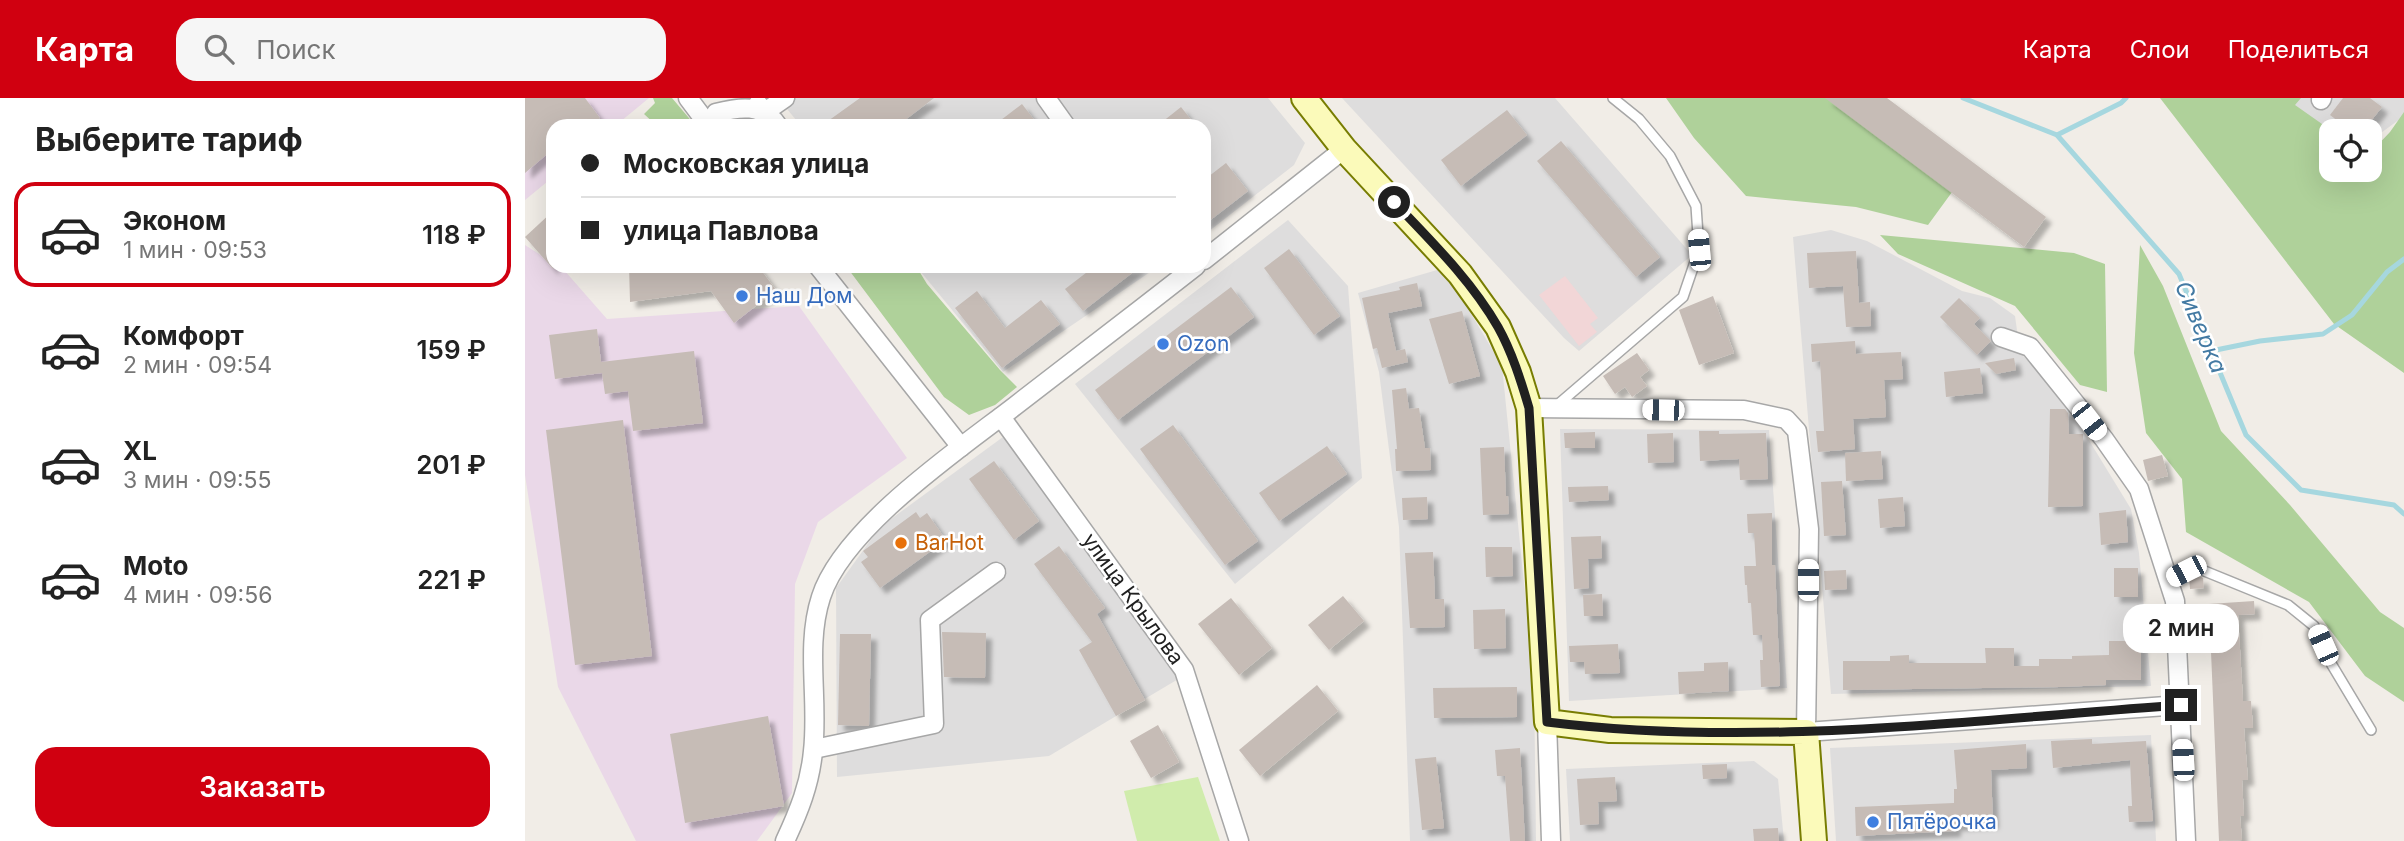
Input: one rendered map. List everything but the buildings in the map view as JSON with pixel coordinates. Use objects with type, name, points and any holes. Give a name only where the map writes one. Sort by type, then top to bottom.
[{"type":"main road","points":[[1304,98],[1344,149],[1460,274],[1498,327],[1518,372],[1529,408],[1547,722],[1610,730],[1806,732],[1814,841]]},
{"type":"street","points":[[688,98],[704,119]]},
{"type":"street","points":[[713,119],[716,113],[785,98]]},
{"type":"street","points":[[1046,98],[1061,119]]},
{"type":"street","points":[[759,105],[773,119]]},
{"type":"street","points":[[1211,254],[1344,149]]},
{"type":"street","points":[[824,273],[961,447]]},
{"type":"street","points":[[1171,273],[1177,281]]},
{"type":"street","points":[[785,841],[807,788],[814,748],[814,640],[820,598],[836,564],[876,518],[961,447],[1187,273]]},
{"type":"street","points":[[2001,337],[2030,347],[2104,439],[2139,489],[2175,601],[2186,841]]},
{"type":"street","points":[[1529,408],[1744,410],[1786,419],[1797,432],[1809,529],[1806,732],[2181,705]]},
{"type":"street","name":"улица Крылова","points":[[1001,417],[1184,670],[1238,841]]},
{"type":"street","points":[[814,748],[934,724],[930,621],[996,572]]},
{"type":"street","points":[[1547,722],[1551,841]]},
{"type":"lane","points":[[1555,408],[1683,297],[1699,250],[1696,206],[1670,156],[1639,119],[1613,98]]},
{"type":"lane","points":[[2168,580],[2186,571],[2202,570],[2288,605],[2314,626],[2332,665],[2371,730]]},
{"type":"shaded area","points":[[525,98],[649,98],[624,119],[546,119],[546,183],[525,200]]},
{"type":"shaded area","points":[[778,98],[1268,98],[1305,143],[1294,165],[1211,230],[1211,119],[795,119]]},
{"type":"shaded area","points":[[1342,98],[1555,98],[1692,255],[1579,351]]},
{"type":"shaded area","points":[[2287,98],[2404,98],[2404,116],[2382,132],[2382,119],[2319,119],[2319,149]]},
{"type":"shaded area","points":[[1288,220],[1348,286],[1362,478],[1235,584],[1075,384]]},
{"type":"shaded area","points":[[1831,230],[1867,241],[1962,291],[1990,298],[2015,316],[2020,352],[2068,406],[2131,509],[2139,553],[2151,686],[1831,694],[1793,237]]},
{"type":"shaded area","points":[[525,245],[546,258],[546,273],[567,273],[607,319],[799,306],[907,458],[818,522],[795,584],[792,793],[757,841],[636,841],[558,687],[525,475]]},
{"type":"shaded area","points":[[1444,268],[1502,366],[1534,682],[1536,841],[1410,841],[1399,527],[1379,372],[1358,293]]},
{"type":"shaded area","points":[[922,273],[1149,273],[1003,372]]},
{"type":"shaded area","points":[[1565,276],[1598,318],[1590,324],[1597,332],[1579,346],[1539,295]]},
{"type":"shaded area","points":[[1560,429],[1769,430],[1787,688],[1569,701]]},
{"type":"shaded area","points":[[1003,437],[1185,675],[1049,756],[837,777],[836,588],[880,527]]},
{"type":"shaded area","points":[[2151,735],[2156,841],[1836,841],[1830,748]]},
{"type":"shaded area","points":[[1754,761],[1778,779],[1784,841],[1570,841],[1566,769]]},
{"type":"green space","points":[[653,98],[672,98],[690,119],[649,119],[644,114],[655,103]]},
{"type":"green space","points":[[1666,98],[1867,98],[1955,188],[1928,225],[1856,207],[1746,196],[1694,138]]},
{"type":"green space","points":[[2160,98],[2301,98],[2295,105],[2319,122],[2319,182],[2382,182],[2382,140],[2404,112],[2404,373],[2334,324]]},
{"type":"green space","points":[[1880,235],[2074,253],[2105,264],[2107,392],[2080,385],[2015,306],[1898,254]]},
{"type":"green space","points":[[2140,245],[2163,286],[2221,431],[2290,505],[2380,612],[2404,628],[2404,702],[2365,676],[2309,602],[2186,532],[2182,479],[2146,433],[2134,353]]},
{"type":"green space","points":[[851,273],[920,273],[1017,387],[995,405],[969,415],[944,397]]},
{"type":"green space","points":[[1198,777],[1220,841],[1137,841],[1124,791]]},
{"type":"waterway","name":"Сиверка","points":[[1963,98],[2057,135],[2179,274],[2246,435],[2301,490],[2394,505],[2404,514]]},
{"type":"waterway","points":[[2057,135],[2126,98]]},
{"type":"waterway","points":[[2211,351],[2260,341],[2323,334],[2352,315],[2387,272],[2404,259]]},
{"type":"place","name":"Наш Дом","points":[[742,296]]},
{"type":"place","name":"Ozon","points":[[1163,344]]},
{"type":"place","name":"BarHot","points":[[901,543]]},
{"type":"place","name":"Пятёрочка","points":[[1873,822]]},
{"type":"route","points":[[1394,202],[1460,274],[1498,327],[1518,372],[1529,408],[1547,722],[1610,730],[1806,732],[2181,705]]}]
